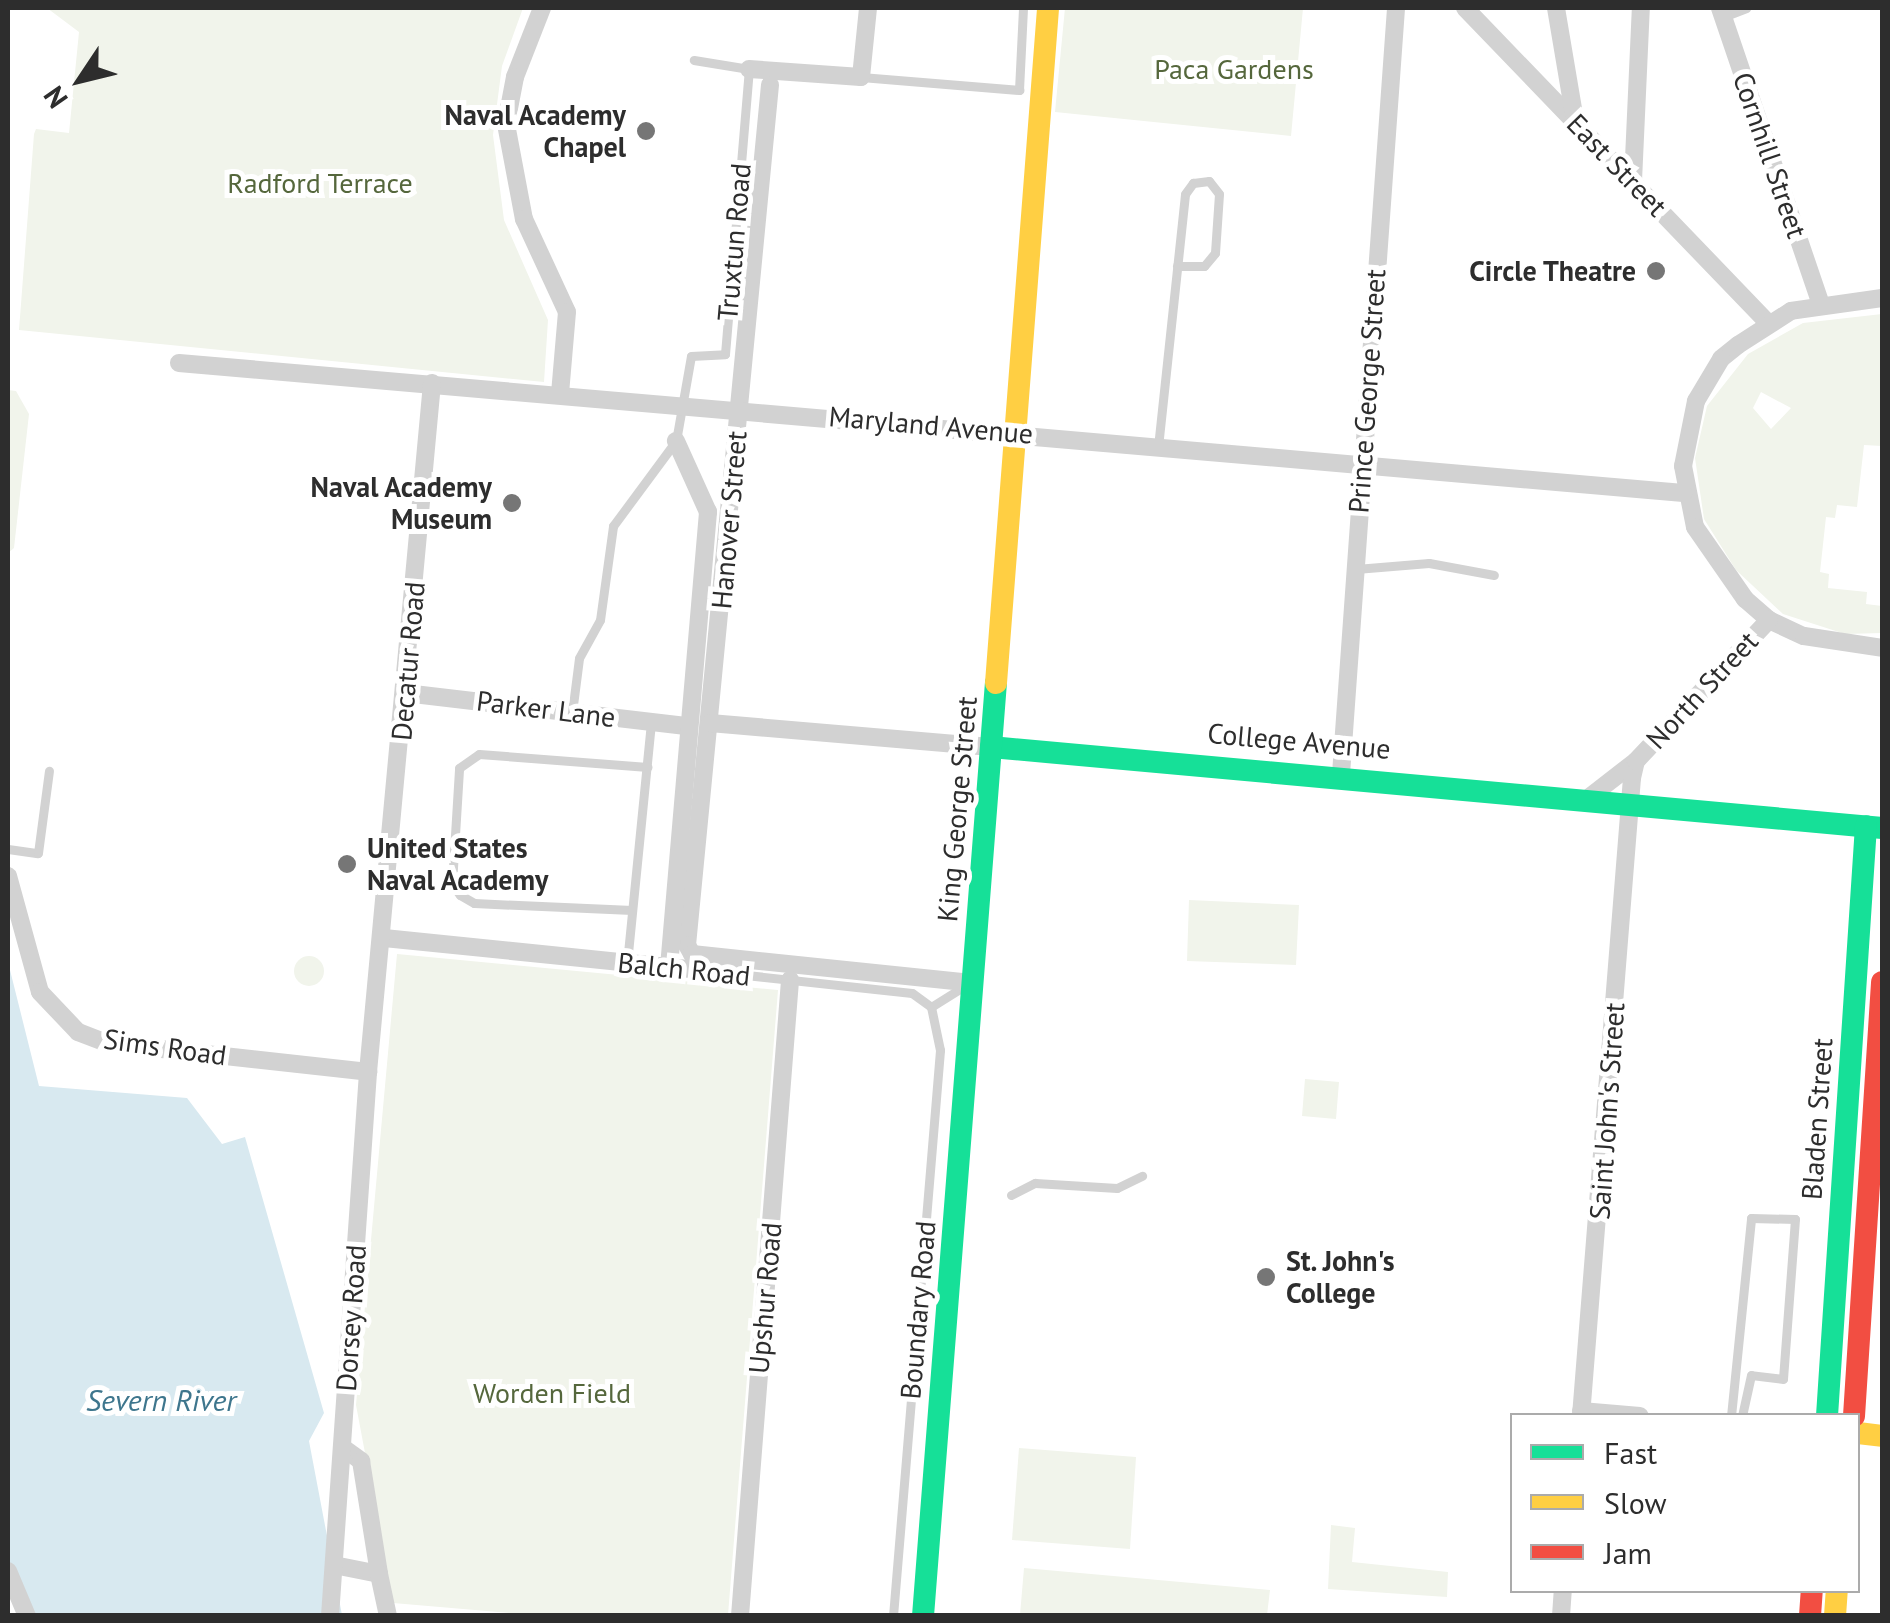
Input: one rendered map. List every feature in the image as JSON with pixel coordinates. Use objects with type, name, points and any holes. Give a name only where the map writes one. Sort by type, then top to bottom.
[{"type":"main road","name":"King George Street","points":[[923,1616],[1019,432],[1048,8]]},
{"type":"main road","name":"College Avenue","points":[[992,747],[1340,774],[1629,806],[1874,827]]},
{"type":"main road","name":"Bladen Street","points":[[1827,1413],[1874,827]]},
{"type":"main road","name":"Bladen Street","points":[[1854,1413],[1877,1131],[1882,982]]},
{"type":"street","points":[[542,8],[515,77],[506,124],[524,219],[567,312],[560,393]]},
{"type":"street","points":[[750,68],[862,77],[868,8]]},
{"type":"street","name":"Prince George Street","points":[[1340,774],[1356,569],[1358,466],[1396,8]]},
{"type":"street","name":"East Street","points":[[1465,8],[1768,323]]},
{"type":"street","points":[[1556,8],[1575,122]]},
{"type":"street","points":[[1633,181],[1641,8]]},
{"type":"street","name":"Cornhill Street","points":[[1721,12],[1820,302]]},
{"type":"street","name":"Hanover Street","points":[[696,962],[687,945],[770,85]]},
{"type":"street","points":[[1882,298],[1820,302],[1768,323],[1720,360],[1696,401],[1686,434],[1683,493],[1708,554],[1768,620],[1833,645],[1882,648]]},
{"type":"street","name":"Maryland Avenue","points":[[179,363],[1019,432],[1683,493]]},
{"type":"street","name":"Decatur Road","points":[[368,1072],[384,938],[432,383]]},
{"type":"street","points":[[669,967],[708,512],[676,440]]},
{"type":"street","name":"North Street","points":[[1586,799],[1636,761],[1768,620]]},
{"type":"street","name":"Parker Lane","points":[[405,694],[688,726]]},
{"type":"street","name":"College Avenue","points":[[710,723],[992,747]]},
{"type":"street","name":"North Street","points":[[1629,806],[1636,761]]},
{"type":"street","name":"Saint John's Street","points":[[1581,1413],[1629,806]]},
{"type":"street","name":"Sims Road","points":[[8,876],[40,992],[78,1032],[107,1043],[368,1072]]},
{"type":"street","name":"Balch Road","points":[[384,938],[669,967],[696,962]]},
{"type":"street","points":[[696,962],[972,983]]},
{"type":"street","name":"Upshur Road","points":[[740,1616],[790,980]]},
{"type":"street","name":"Dorsey Road","points":[[330,1616],[368,1072]]},
{"type":"street","points":[[342,1447],[361,1460],[388,1616]]},
{"type":"street","points":[[334,1564],[380,1574]]},
{"type":"street","points":[[8,1571],[27,1616]]},
{"type":"lane","points":[[862,77],[1018,90],[1023,8]]},
{"type":"lane","points":[[1721,12],[1746,8]]},
{"type":"lane","points":[[694,60],[750,68]]},
{"type":"lane","name":"Truxtun Road","points":[[676,440],[691,356],[724,354],[750,68]]},
{"type":"lane","points":[[1158,447],[1177,266],[1187,188],[1209,181],[1219,194],[1215,252],[1204,266],[1177,266]]},
{"type":"lane","points":[[572,712],[579,658],[600,620],[613,526],[676,440]]},
{"type":"lane","points":[[1356,569],[1429,563],[1494,575]]},
{"type":"lane","points":[[626,963],[652,722]]},
{"type":"lane","points":[[632,910],[474,902],[460,895],[452,884],[460,768],[479,754],[647,767]]},
{"type":"lane","points":[[8,849],[38,854],[49,771]]},
{"type":"lane","name":"Balch Road","points":[[696,962],[790,980],[912,994],[931,1007]]},
{"type":"lane","points":[[931,1007],[972,983]]},
{"type":"lane","name":"Boundary Road","points":[[892,1616],[940,1050],[931,1007]]},
{"type":"lane","points":[[1847,1128],[1877,1131]]},
{"type":"lane","points":[[1011,1194],[1036,1183],[1117,1188],[1142,1176]]},
{"type":"lane","points":[[1731,1413],[1752,1218],[1795,1219],[1783,1379],[1747,1379],[1742,1413]]},
{"type":"green space","name":"Radford Terrace","points":[[47,8],[523,8],[502,66],[493,135],[504,220],[548,320],[544,382],[19,330],[34,134],[36,129],[69,133],[79,32]]},
{"type":"green space","name":"Paca Gardens","points":[[1065,8],[1303,8],[1291,136],[1055,112]]},
{"type":"green space","points":[[1882,314],[1882,446],[1864,445],[1857,507],[1837,505],[1835,518],[1826,517],[1820,572],[1829,574],[1828,588],[1867,592],[1866,604],[1882,606],[1882,633],[1845,634],[1783,614],[1736,570],[1704,519],[1695,458],[1707,406],[1748,354],[1803,323]],"holes":[[[1761,392],[1791,408],[1771,429],[1753,408]]]},
{"type":"green space","points":[[8,390],[16,391],[29,414],[14,548],[8,553]]},
{"type":"green space","points":[[1189,900],[1299,905],[1296,965],[1187,961]]},
{"type":"green space","name":"Worden Field","points":[[397,954],[778,990],[728,1615],[547,1616],[393,1603],[356,1405]]},
{"type":"green space","points":[[309,956],[320,960],[324,971],[320,982],[309,986],[298,982],[294,971],[298,960]]},
{"type":"green space","points":[[1305,1079],[1339,1082],[1336,1119],[1302,1116]]},
{"type":"green space","points":[[1019,1448],[1136,1457],[1130,1549],[1012,1540]]},
{"type":"green space","points":[[1331,1525],[1355,1528],[1352,1562],[1448,1572],[1447,1597],[1328,1589]]},
{"type":"green space","points":[[1024,1568],[1270,1590],[1267,1615],[1020,1615]]},
{"type":"water","name":"Severn River","points":[[8,962],[39,1086],[187,1098],[222,1144],[245,1137],[324,1413],[309,1441],[342,1615],[36,1615],[8,1561]]},
{"type":"traffic: fast","points":[[923,1616],[996,683]]},
{"type":"traffic: fast","points":[[991,747],[1882,828]]},
{"type":"traffic: fast","points":[[1827,1413],[1866,826]]},
{"type":"traffic: slow","points":[[996,683],[1048,8]]},
{"type":"traffic: slow","points":[[1860,1433],[1882,1436]]},
{"type":"traffic: slow","points":[[1835,1616],[1837,1593]]},
{"type":"traffic: jam","points":[[1854,1413],[1882,982]]},
{"type":"traffic: jam","points":[[1810,1616],[1812,1593]]},
{"type":"place","name":"Naval Academy Chapel","points":[[646,131]]},
{"type":"place","name":"Circle Theatre","points":[[1656,271]]},
{"type":"place","name":"Naval Academy Museum","points":[[512,503]]},
{"type":"place","name":"United States Naval Academy","points":[[347,864]]},
{"type":"place","name":"St. John's College","points":[[1266,1277]]}]
